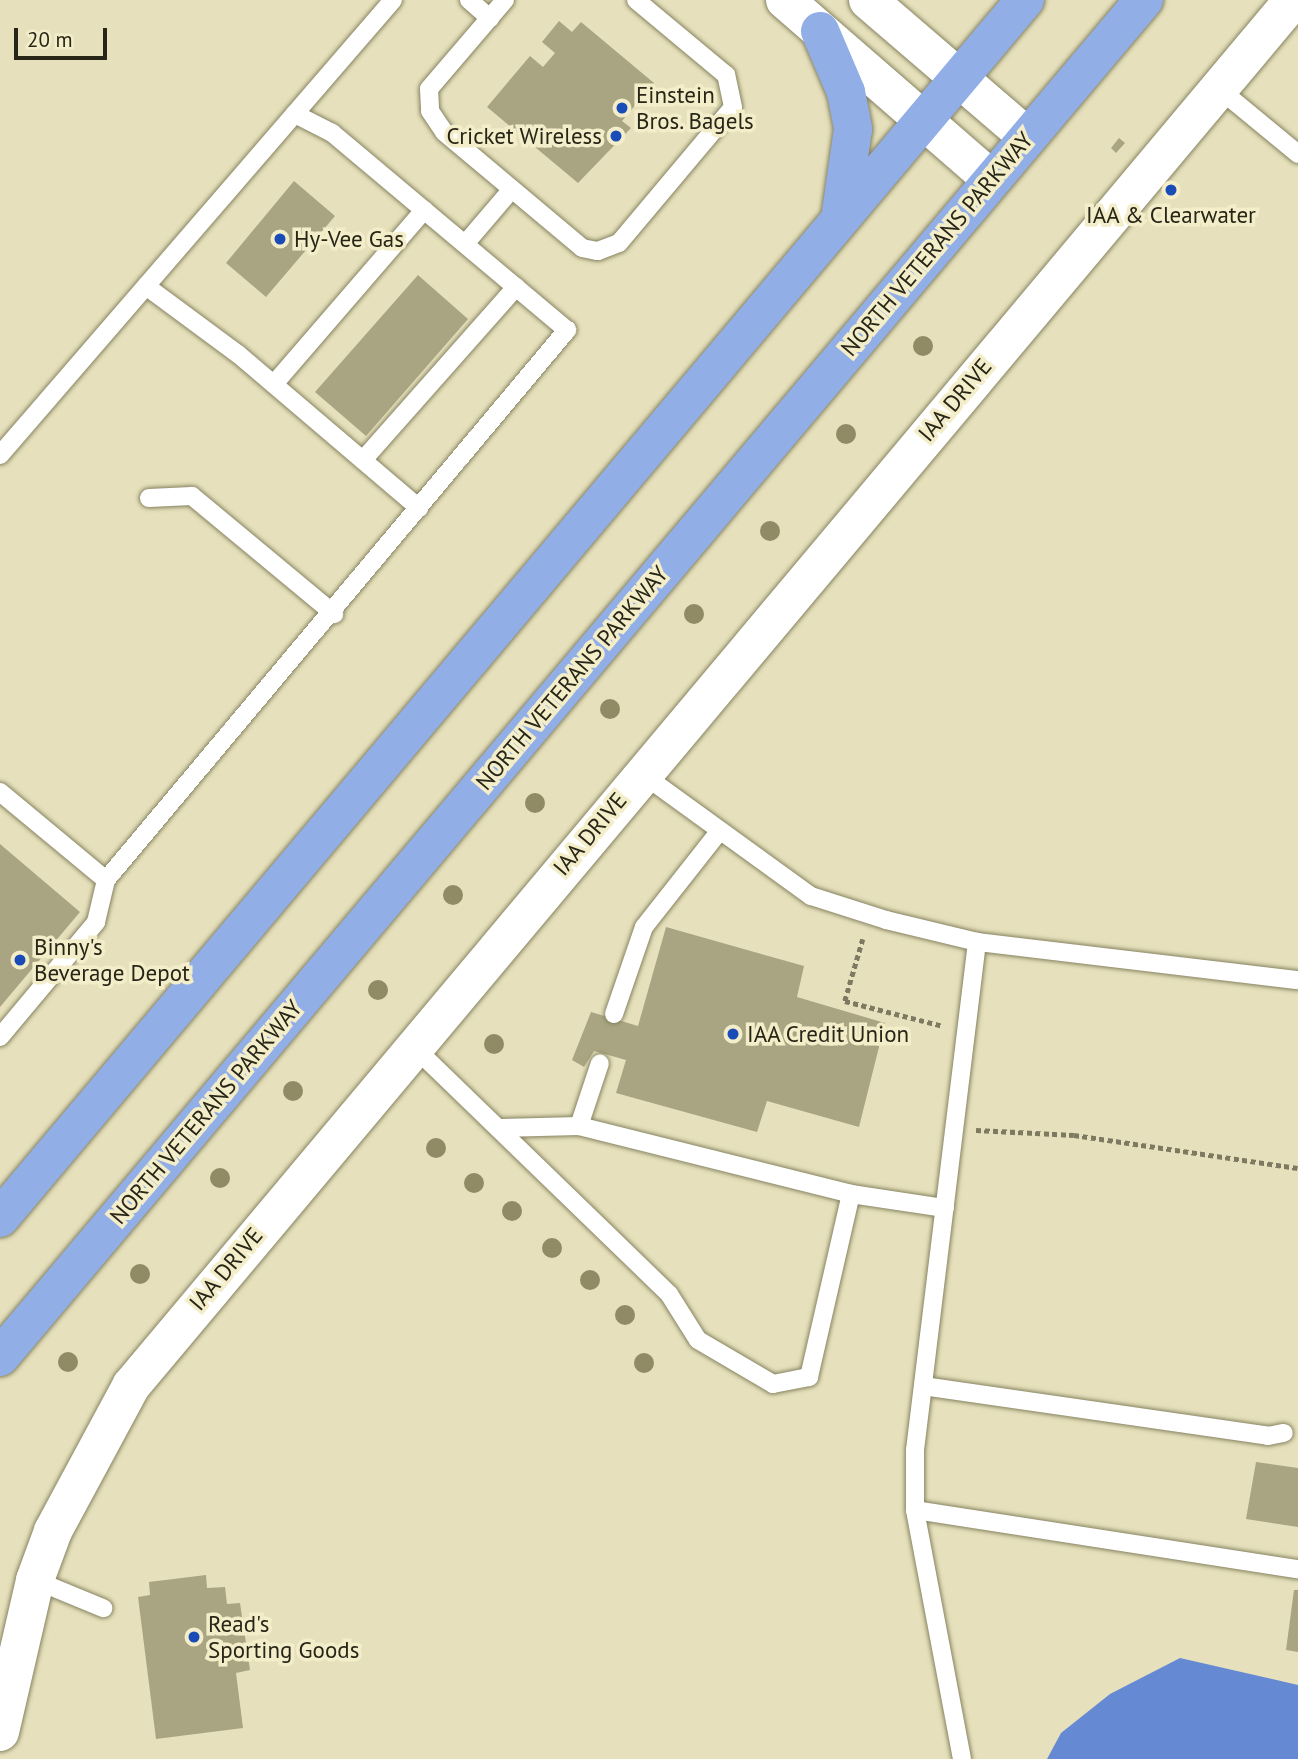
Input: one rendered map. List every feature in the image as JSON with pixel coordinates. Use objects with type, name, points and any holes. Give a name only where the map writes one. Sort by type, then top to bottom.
[{"type":"highway","points":[[0,1218],[1025,0]]},
{"type":"highway","name":"NORTH VETERANS PARKWAY","points":[[0,1357],[991,178],[1144,0]]},
{"type":"highway","points":[[820,30],[846,92],[853,129],[840,219]]},
{"type":"street","points":[[785,0],[991,178]]},
{"type":"street","points":[[868,0],[1027,137]]},
{"type":"street","name":"IAA DRIVE","points":[[0,1732],[35,1580],[80,1471],[131,1386],[412,1045],[1293,0]]},
{"type":"lane","points":[[0,455],[393,0]]},
{"type":"lane","points":[[469,0],[490,18]]},
{"type":"lane","points":[[505,0],[429,89],[430,111],[443,132],[582,248],[619,243],[733,107],[726,75],[636,0]]},
{"type":"lane","points":[[1218,88],[1298,154]]},
{"type":"lane","points":[[0,1037],[96,922],[106,880],[334,614],[567,330],[332,133],[295,114]]},
{"type":"lane","points":[[465,244],[512,189]]},
{"type":"lane","points":[[274,384],[424,210]]},
{"type":"lane","points":[[146,286],[274,384],[419,508]]},
{"type":"lane","points":[[363,460],[516,287]]},
{"type":"lane","points":[[149,498],[191,496],[334,614]]},
{"type":"lane","points":[[641,773],[718,833],[811,896],[871,915],[977,942],[1298,980]]},
{"type":"lane","points":[[0,792],[106,880]]},
{"type":"lane","points":[[614,1014],[644,927],[718,833]]},
{"type":"lane","points":[[962,1759],[915,1510],[923,1386],[977,942]]},
{"type":"lane","points":[[412,1045],[669,1294],[698,1340],[773,1384],[809,1377],[851,1194]]},
{"type":"lane","points":[[579,1126],[600,1063]]},
{"type":"lane","points":[[500,1128],[579,1126],[851,1194],[945,1208]]},
{"type":"lane","points":[[923,1386],[1268,1436],[1284,1433]]},
{"type":"lane","points":[[915,1510],[1298,1569]]},
{"type":"lane","points":[[35,1580],[103,1608]]},
{"type":"path","points":[[871,915],[845,1001],[966,1032]]},
{"type":"path","points":[[953,1140],[967,1129],[1074,1135],[1298,1168]]},
{"type":"water","points":[[1180,1658],[1298,1685],[1298,1759],[1047,1759],[1061,1733],[1110,1694]]},
{"type":"building","points":[[559,21],[572,32],[581,22],[654,83],[622,121],[631,128],[578,183],[487,107],[530,56],[543,67],[555,53],[542,42]]},
{"type":"building","points":[[1119,138],[1125,143],[1116,153],[1111,148]]},
{"type":"building","name":"Hy-Vee Gas","points":[[294,181],[335,216],[266,297],[226,263]]},
{"type":"building","name":"Hy-Vee Gas","points":[[418,275],[468,319],[366,436],[315,392]]},
{"type":"building","name":"Binny's Beverage Depot","points":[[0,844],[80,912],[0,1007]]},
{"type":"building","name":"IAA Credit Union","points":[[666,927],[804,966],[797,997],[885,1023],[859,1127],[767,1101],[757,1132],[616,1093],[626,1060],[594,1051],[584,1067],[572,1060],[591,1012],[638,1026]]},
{"type":"building","points":[[1256,1462],[1298,1468],[1298,1527],[1246,1519]]},
{"type":"building","name":"Read's Sporting Goods","points":[[206,1575],[207,1588],[225,1587],[227,1604],[240,1603],[250,1670],[236,1673],[243,1728],[156,1739],[138,1597],[150,1595],[149,1582]]},
{"type":"building","points":[[1294,1590],[1298,1590],[1298,1652],[1286,1650]]},
{"type":"place","name":"Einstein Bros. Bagels","points":[[622,108]]},
{"type":"place","name":"Cricket Wireless","points":[[616,136]]},
{"type":"place","name":"IAA & Clearwater","points":[[1171,190]]},
{"type":"place","name":"Hy-Vee Gas","points":[[280,239]]},
{"type":"place","name":"Binny's Beverage Depot","points":[[20,960]]},
{"type":"place","name":"IAA Credit Union","points":[[733,1034]]},
{"type":"place","name":"Read's Sporting Goods","points":[[194,1637]]}]
